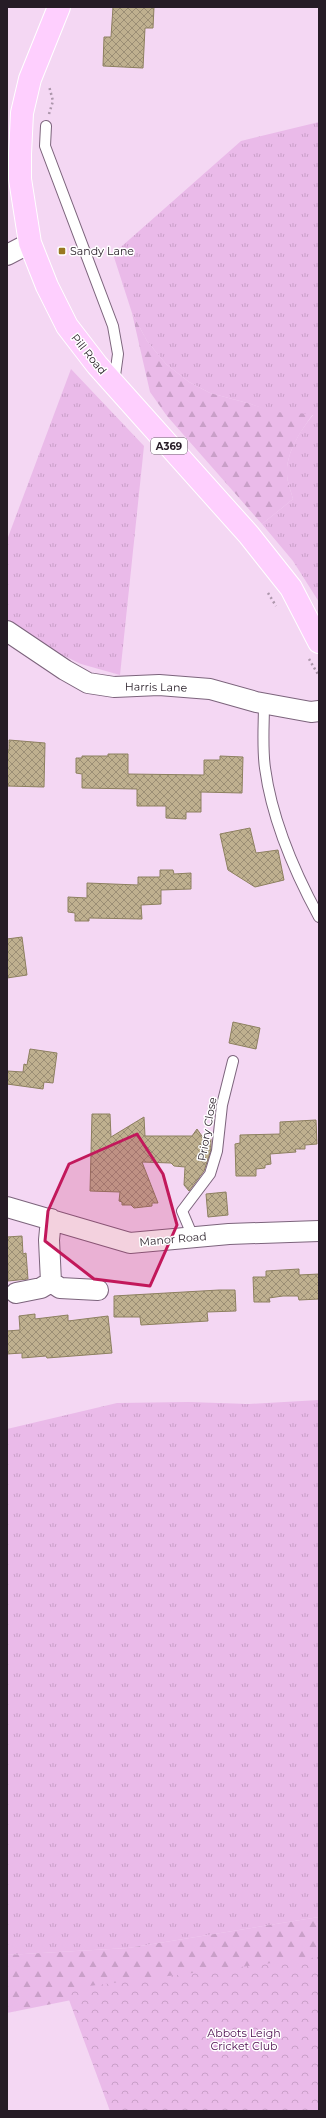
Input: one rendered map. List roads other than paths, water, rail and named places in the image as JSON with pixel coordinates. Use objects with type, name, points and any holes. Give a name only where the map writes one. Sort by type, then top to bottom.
[{"type":"main road","name":"Pill Road","points":[[59,7],[30,79],[22,113],[20,179],[30,243],[47,286],[67,326],[114,383],[254,541],[291,588],[319,642]]},
{"type":"street","points":[[7,255],[30,243]]},
{"type":"street","name":"Harris Lane","points":[[7,631],[59,666],[88,683],[114,686],[159,685],[210,689],[264,703],[311,712],[319,711]]},
{"type":"street","name":"Manor Road","points":[[7,1207],[130,1243],[319,1230]]},
{"type":"street","points":[[51,1219],[49,1240],[51,1282]]},
{"type":"street","points":[[51,1282],[60,1288],[98,1290]]},
{"type":"street","points":[[16,1293],[41,1288],[51,1282]]},
{"type":"lane","points":[[46,126],[45,146],[113,326],[118,354],[114,383]]},
{"type":"lane","points":[[264,703],[265,767],[272,803],[296,875],[319,917]]},
{"type":"lane","name":"Priory Close","points":[[193,1238],[182,1211],[210,1174],[217,1151],[222,1105],[233,1061]]},
{"type":"place","name":"Sandy Lane","points":[[62,251]]},
{"type":"park label","name":"Abbots Leigh Cricket Club","points":[[244,2039]]}]
